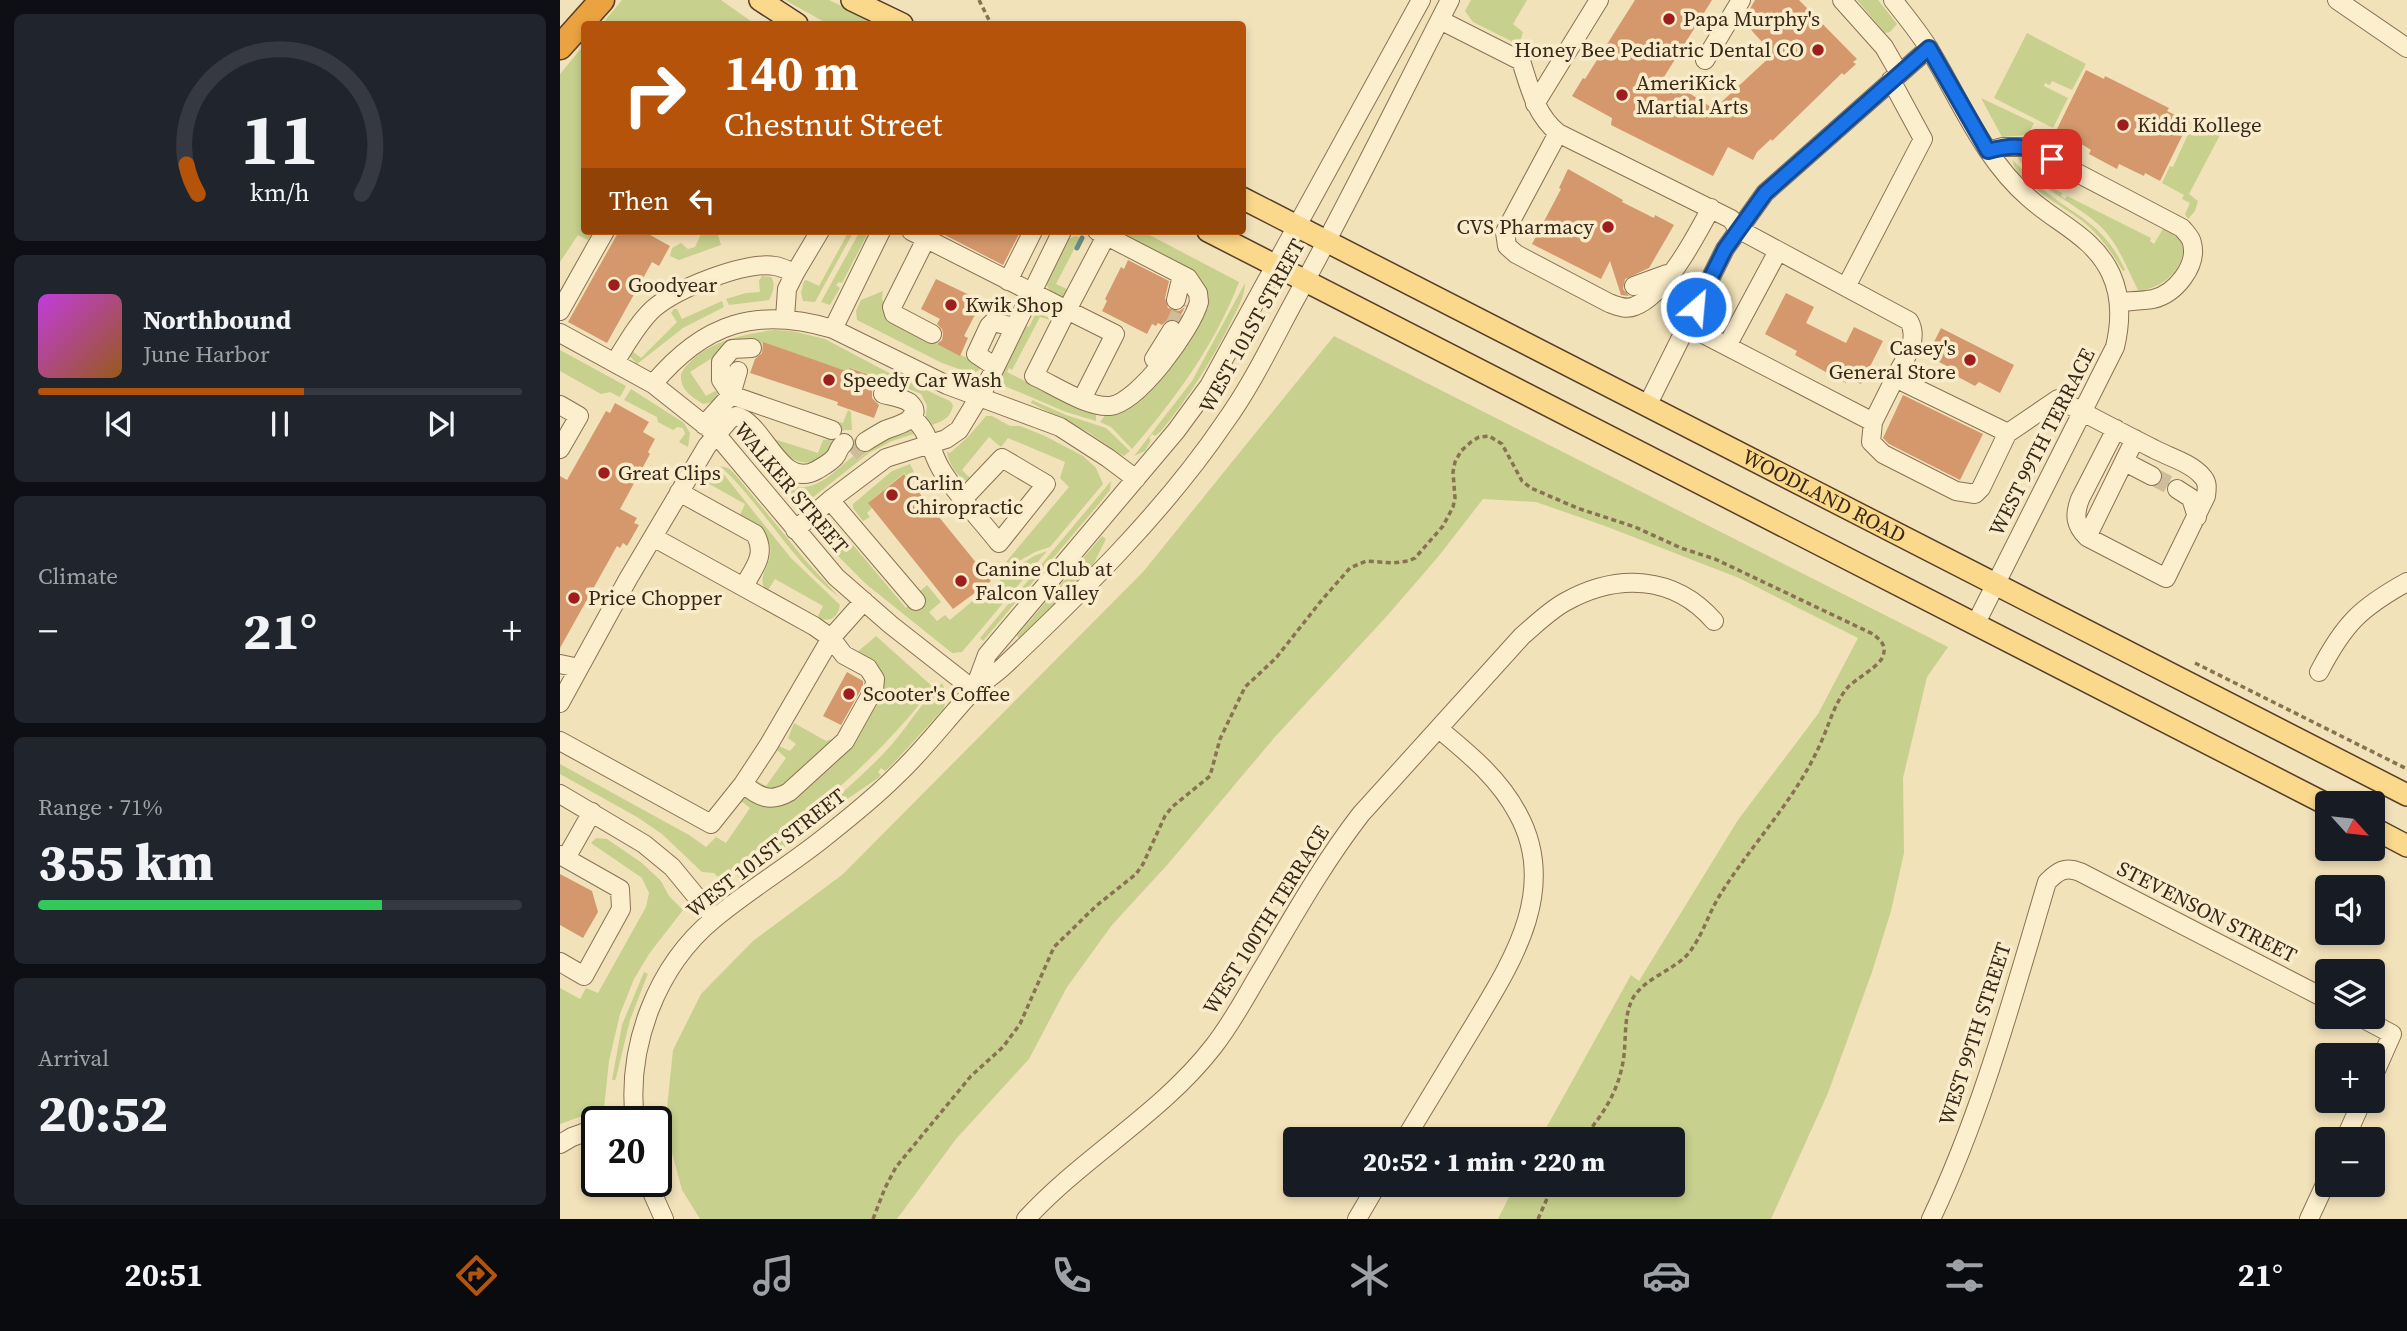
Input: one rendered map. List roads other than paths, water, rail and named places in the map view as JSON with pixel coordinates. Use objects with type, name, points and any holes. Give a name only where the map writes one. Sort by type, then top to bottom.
[{"type":"highway","points":[[583,21],[602,0]]},
{"type":"highway","points":[[560,47],[581,24]]},
{"type":"main road","points":[[760,0],[792,21]]},
{"type":"main road","points":[[852,0],[896,21]]},
{"type":"main road","name":"WOODLAND ROAD","points":[[1246,200],[2407,795]]},
{"type":"main road","points":[[1216,235],[2315,798]]},
{"type":"main road","points":[[2385,834],[2407,846]]},
{"type":"street","name":"WEST 101ST STREET","points":[[974,690],[987,655],[1195,408],[1421,0]]},
{"type":"street","name":"WEST 101ST STREET","points":[[633,1106],[633,1072],[646,1019],[668,973],[694,939],[714,918],[807,852],[906,766],[974,690],[1004,667],[1095,576],[1172,492],[1225,424],[1247,390],[1326,242],[1450,0]]},
{"type":"street","points":[[1535,104],[1599,0]]},
{"type":"street","points":[[1705,60],[1741,0]]},
{"type":"street","points":[[1842,0],[1884,47],[1923,139],[1846,287]]},
{"type":"street","name":"WEST 99TH TERRACE","points":[[1892,0],[1929,48],[2004,175],[2030,200],[2091,245],[2110,273],[2119,302],[2119,332],[2115,347],[1975,625]]},
{"type":"street","points":[[2337,0],[2407,48]]},
{"type":"street","points":[[1440,20],[1521,61],[1535,104],[1546,123],[1558,133],[1711,208],[1731,219],[1738,229],[1909,321],[1914,336],[1911,345],[1873,422],[1871,442],[1883,454],[1956,491],[1975,494],[2008,432],[2058,399],[2116,429],[2190,468],[2204,478],[2206,496],[2165,578],[2087,537],[2079,529],[2075,510],[2116,429]]},
{"type":"street","points":[[1647,406],[1715,269],[1738,229],[1765,193],[1929,48]]},
{"type":"street","points":[[1558,133],[1505,232],[1507,246],[1516,254],[1621,308],[1634,306],[1648,297],[1673,272],[1687,254],[1711,208]]},
{"type":"street","points":[[1988,151],[2003,147],[2028,146],[2182,228],[2192,243],[2190,262],[2180,282],[2171,291],[2155,299],[2119,302]]},
{"type":"street","points":[[560,311],[603,235]]},
{"type":"street","points":[[785,318],[787,289],[818,235]]},
{"type":"street","points":[[833,329],[879,235]]},
{"type":"street","points":[[922,235],[892,307],[894,314],[932,334]]},
{"type":"street","points":[[924,235],[1008,281],[1115,334],[1082,399]]},
{"type":"street","points":[[1008,281],[1031,235]]},
{"type":"street","points":[[795,530],[886,458],[946,439],[959,430],[979,397],[1060,235]]},
{"type":"street","points":[[1101,235],[1034,376],[1095,405],[1110,406],[1124,402],[1175,349],[1197,309],[1198,293],[1194,285],[1182,275],[1106,235]]},
{"type":"street","points":[[1727,346],[1778,251]]},
{"type":"street","points":[[1687,254],[1715,269]]},
{"type":"street","points":[[615,362],[641,322],[653,309],[693,286],[718,275],[756,266],[774,266],[795,273]]},
{"type":"street","points":[[1585,290],[1606,294],[1673,272]]},
{"type":"street","points":[[1180,302],[1187,296],[1182,275]]},
{"type":"street","points":[[653,384],[671,362],[698,341],[720,329],[744,321],[785,318],[833,329],[888,358],[979,397],[1060,427],[1136,479]]},
{"type":"street","points":[[994,366],[969,351],[993,322],[1014,327]]},
{"type":"street","points":[[1686,325],[1873,422]]},
{"type":"street","points":[[1124,402],[1167,327]]},
{"type":"street","name":"WALKER STREET","points":[[560,333],[653,384],[710,429],[836,577],[891,625],[974,690]]},
{"type":"street","points":[[752,348],[732,349],[721,362],[721,380],[731,395],[847,443]]},
{"type":"street","points":[[560,703],[679,492],[710,429],[731,395],[738,371]]},
{"type":"street","points":[[1895,378],[2008,432]]},
{"type":"street","points":[[710,429],[736,415],[741,417],[749,422],[786,467],[807,475],[847,443],[903,425],[911,417],[913,409],[910,403],[883,394]]},
{"type":"street","points":[[560,405],[579,416],[560,449]]},
{"type":"street","points":[[911,417],[921,424],[941,470],[999,543],[1046,484],[1002,458],[964,498]]},
{"type":"street","points":[[2087,537],[2135,439]]},
{"type":"street","points":[[2125,462],[2152,476]]},
{"type":"street","points":[[2177,489],[2191,498],[2197,517]]},
{"type":"street","points":[[679,492],[755,534],[761,550],[744,586]]},
{"type":"street","points":[[830,500],[916,601]]},
{"type":"street","points":[[653,537],[744,586],[831,638],[844,655],[868,668],[875,678],[874,689],[845,741],[789,792],[773,799],[757,796],[743,784]]},
{"type":"street","name":"WEST 100TH TERRACE","points":[[1026,1219],[1067,1179],[1164,1099],[1192,1072],[1232,1021],[1321,870],[1342,840],[1362,814],[1522,636],[1566,602],[1611,585],[1635,582],[1657,584],[1675,590],[1691,599],[1714,621]]},
{"type":"street","points":[[2319,672],[2335,642],[2356,615],[2407,582]]},
{"type":"street","points":[[560,741],[711,824],[743,784],[768,746],[831,638],[863,601]]},
{"type":"street","points":[[560,664],[579,668]]},
{"type":"street","points":[[1412,1127],[1509,967],[1529,919],[1532,890],[1532,861],[1519,816],[1490,774],[1439,729]]},
{"type":"street","points":[[560,794],[644,844],[671,867],[714,918]]},
{"type":"street","points":[[560,962],[584,976],[621,909],[620,889],[563,856],[592,812]]},
{"type":"street","name":"STEVENSON STREET","points":[[2065,869],[2080,872],[2315,993]]},
{"type":"street","name":"WEST 99TH STREET","points":[[1931,1219],[1987,1080],[2047,882],[2058,871],[2065,869]]},
{"type":"street","points":[[2383,1029],[2392,1034],[2385,1050]]},
{"type":"street","points":[[560,1144],[581,1134]]},
{"type":"street","points":[[654,1197],[664,1219]]},
{"type":"street","points":[[1357,1219],[1370,1197]]},
{"type":"street","points":[[2309,1219],[2319,1197]]},
{"type":"waterway","points":[[1077,248],[1082,238]]},
{"type":"tunnel","points":[[1172,330],[1184,304]]},
{"type":"tunnel","points":[[851,453],[865,442]]},
{"type":"tunnel","points":[[2152,476],[2177,489]]},
{"type":"place","name":"Papa Murphy's","points":[[1669,19]]},
{"type":"place","name":"Honey Bee Pediatric Dental CO","points":[[1818,50]]},
{"type":"place","name":"AmeriKick Martial Arts","points":[[1622,95]]},
{"type":"place","name":"Kiddi Kollege","points":[[2123,125]]},
{"type":"place","name":"CVS Pharmacy","points":[[1608,227]]},
{"type":"place","name":"Goodyear","points":[[614,285]]},
{"type":"place","name":"Kwik Shop","points":[[951,305]]},
{"type":"place","name":"Casey's General Store","points":[[1970,360]]},
{"type":"place","name":"Speedy Car Wash","points":[[829,380]]},
{"type":"place","name":"Great Clips","points":[[604,473]]},
{"type":"place","name":"Carlin Chiropractic","points":[[892,495]]},
{"type":"place","name":"Canine Club at Falcon Valley","points":[[961,581]]},
{"type":"place","name":"Price Chopper","points":[[574,598]]},
{"type":"place","name":"Scooter's Coffee","points":[[849,694]]}]
